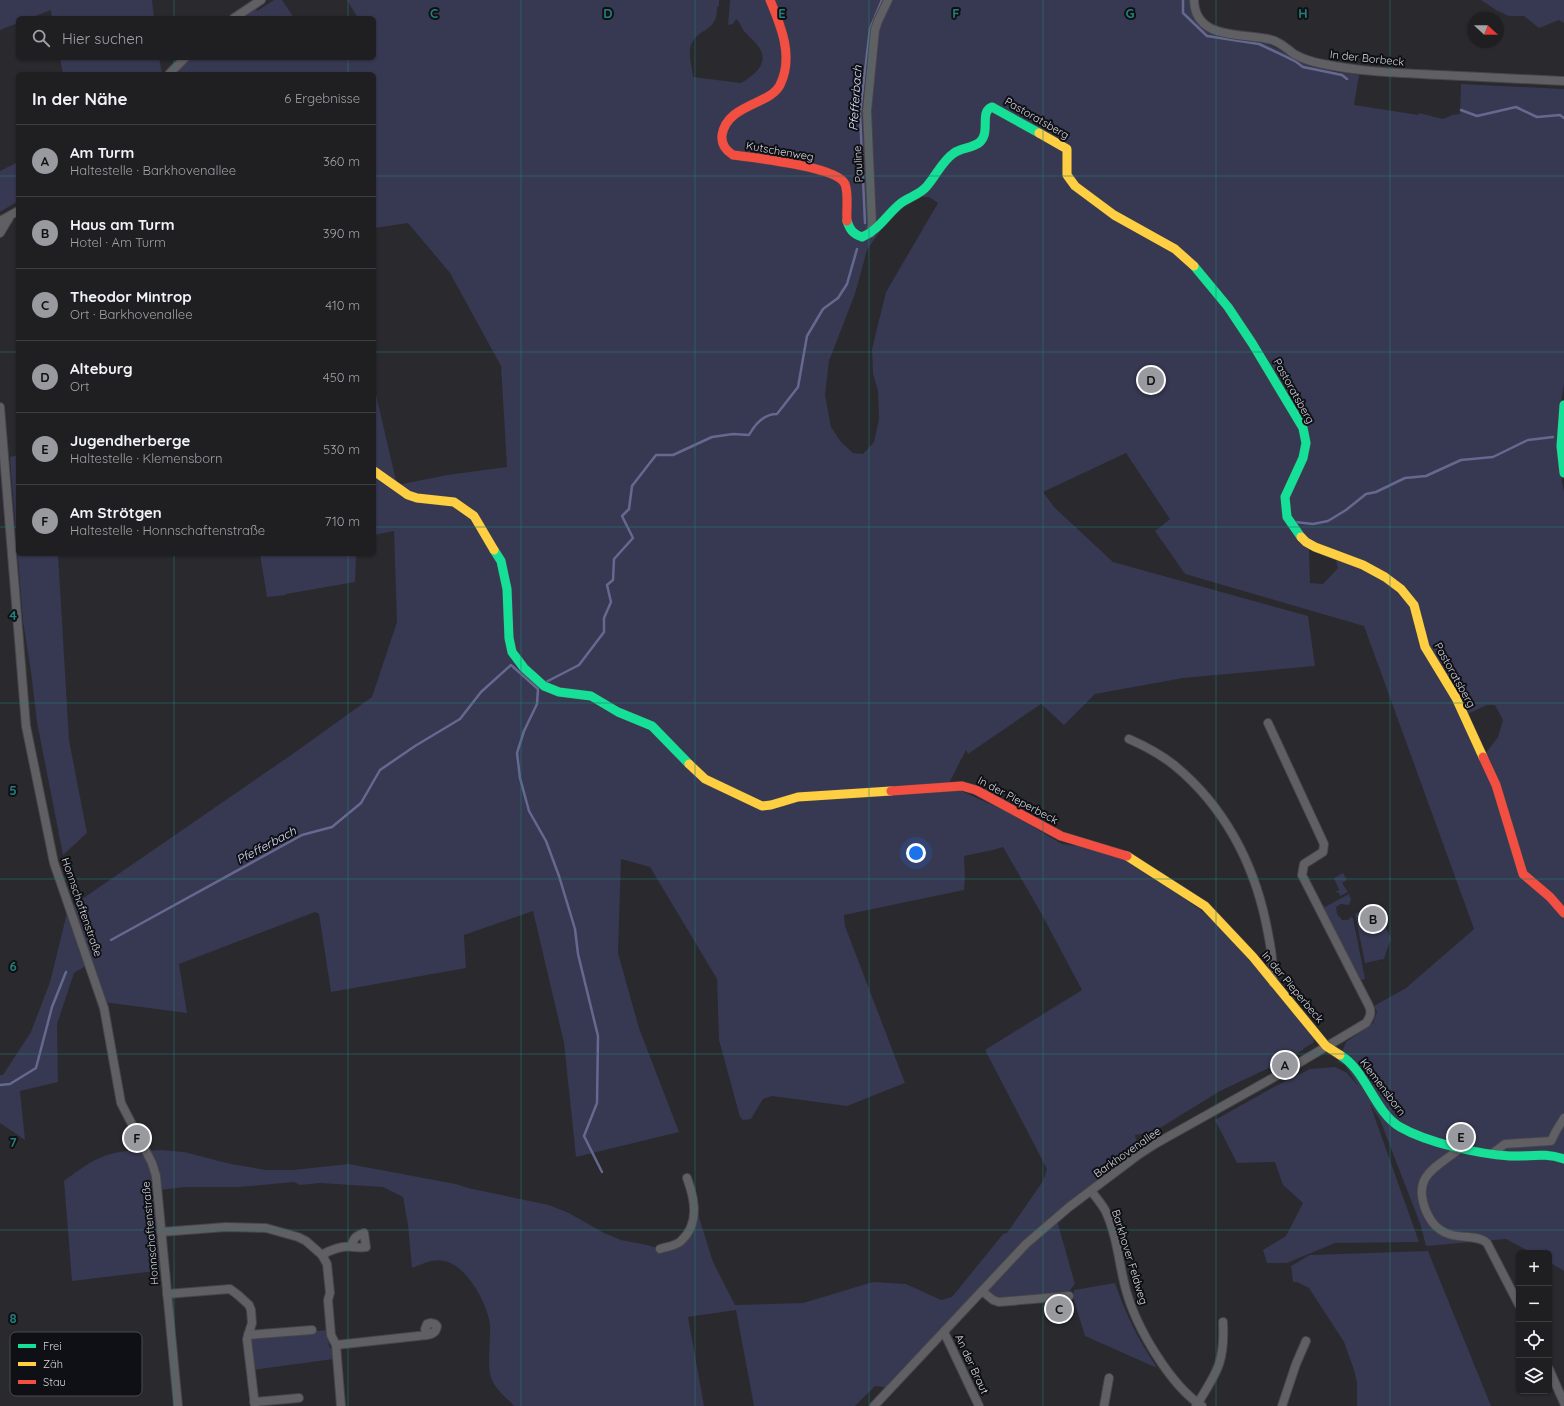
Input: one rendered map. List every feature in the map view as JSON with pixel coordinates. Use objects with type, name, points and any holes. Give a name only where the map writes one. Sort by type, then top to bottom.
[{"type":"street","points":[[237,16],[261,0]]},
{"type":"street","name":"Kutschenweg","points":[[770,0],[784,37],[784,78],[779,89],[731,117],[726,122],[722,132],[722,142],[724,147],[733,155],[823,170],[835,174],[841,178],[845,185],[846,213],[849,227],[855,235],[860,237],[864,237],[871,233]]},
{"type":"street","name":"Pauline","points":[[871,233],[872,224],[867,111],[875,30],[878,20],[888,0]]},
{"type":"street","name":"In der Borbeck","points":[[1194,0],[1195,9],[1198,16],[1209,27],[1228,34],[1270,39],[1280,43],[1301,58],[1321,64],[1350,69],[1386,72],[1564,81]]},
{"type":"street","points":[[171,72],[183,60]]},
{"type":"street","name":"Pastoratsberg","points":[[871,233],[901,203],[926,188],[943,164],[954,153],[979,143],[986,130],[985,112],[992,107],[1067,149],[1067,175],[1076,186],[1114,215],[1175,248],[1184,255],[1228,307],[1252,343],[1303,428],[1306,443],[1303,458],[1285,497],[1287,517],[1299,536],[1306,542],[1315,547],[1362,565],[1385,577],[1401,589],[1414,605],[1423,636],[1424,646],[1456,698],[1496,785],[1523,874],[1532,883],[1549,894],[1558,903],[1564,913]]},
{"type":"street","points":[[0,221],[16,212]]},
{"type":"street","points":[[0,232],[11,216]]},
{"type":"street","points":[[1564,405],[1561,446],[1564,473]]},
{"type":"street","name":"Honnschaftenstraße","points":[[0,407],[26,726],[54,863],[104,1008],[121,1103],[152,1163],[156,1176],[178,1406]]},
{"type":"street","name":"In der Pieperbeck","points":[[376,472],[408,495],[417,498],[454,502],[474,516],[501,561],[507,589],[509,638],[512,652],[524,668],[539,682],[551,690],[591,696],[618,712],[646,722],[659,731],[692,767],[706,779],[737,796],[762,806],[771,806],[798,797],[962,786],[976,790],[1061,836],[1127,856],[1205,906],[1226,927],[1326,1046]]},
{"type":"street","name":"Barkhovenallee","points":[[874,1406],[1026,1244],[1059,1214],[1155,1144],[1366,1023],[1370,1016],[1370,1010],[1304,882],[1302,871],[1304,864],[1323,852],[1324,844],[1268,723]]},
{"type":"street","points":[[1129,738],[1152,750],[1174,765],[1215,806],[1229,826],[1252,876],[1261,902],[1274,963],[1273,984]]},
{"type":"street","name":"Klemensborn","points":[[1326,1046],[1346,1058],[1357,1071],[1389,1118],[1403,1129],[1415,1134],[1462,1147],[1492,1153],[1510,1156],[1540,1153],[1564,1160]]},
{"type":"street","points":[[1492,1153],[1506,1144],[1551,1141],[1564,1118]]},
{"type":"street","points":[[1462,1147],[1433,1168],[1426,1175],[1421,1193],[1423,1203],[1434,1226],[1442,1232],[1464,1238],[1484,1240],[1487,1243],[1516,1298]]},
{"type":"street","points":[[660,1248],[681,1241],[692,1226],[694,1204],[687,1178]]},
{"type":"street","name":"Barkhover Feldweg","points":[[1091,1191],[1105,1210],[1111,1225],[1126,1292],[1144,1333],[1162,1362],[1177,1382],[1199,1405]]},
{"type":"street","points":[[161,1232],[226,1227],[266,1228],[298,1237],[306,1241],[322,1255],[328,1264],[330,1293],[328,1300],[331,1335],[336,1345],[342,1406]]},
{"type":"street","points":[[322,1255],[330,1250],[352,1246]]},
{"type":"street","points":[[167,1294],[224,1288],[232,1290],[249,1305],[251,1310],[252,1323],[247,1339],[255,1404],[299,1398]]},
{"type":"street","points":[[982,1291],[992,1300],[999,1302],[1069,1296]]},
{"type":"street","points":[[1199,1405],[1220,1362],[1224,1341],[1223,1322]]},
{"type":"street","points":[[248,1335],[312,1330]]},
{"type":"street","name":"An der Braut","points":[[944,1332],[979,1406]]},
{"type":"street","points":[[336,1345],[431,1334]]},
{"type":"street","points":[[1282,1406],[1296,1364],[1306,1341]]},
{"type":"street","points":[[1552,1376],[1564,1403]]},
{"type":"street","points":[[1104,1406],[1108,1378]]},
{"type":"shaded area","points":[[0,0],[152,0],[154,16],[52,16],[51,10],[35,16],[16,16],[16,24],[0,30]]},
{"type":"shaded area","points":[[274,0],[282,0],[293,16],[239,16],[255,5],[257,11]]},
{"type":"shaded area","points":[[347,0],[719,0],[719,6],[717,7],[714,22],[694,40],[691,45],[690,57],[693,77],[741,83],[750,77],[761,65],[762,55],[755,42],[736,19],[733,24],[728,25],[730,0],[1192,0],[1191,10],[1196,21],[1215,35],[1265,43],[1305,63],[1336,72],[1359,75],[1354,105],[1419,115],[1419,113],[1443,119],[1452,115],[1460,114],[1461,84],[1564,89],[1564,384],[1560,408],[1557,454],[1564,492],[1564,1271],[1552,1264],[1552,1250],[1526,1250],[1506,1239],[1426,1246],[1421,1226],[1380,1120],[1370,1104],[1419,1242],[1335,1243],[1287,1263],[1267,1263],[1263,1250],[1286,1236],[1303,1203],[1283,1185],[1275,1162],[1237,1163],[1215,1120],[1272,1088],[1310,1069],[1335,1067],[1347,1073],[1359,1087],[1345,1065],[1338,1062],[1346,1042],[1373,1023],[1377,1012],[1374,1006],[1406,988],[1474,929],[1364,626],[1185,574],[1155,531],[1170,519],[1126,453],[1043,492],[1054,507],[1113,562],[1308,616],[1315,666],[1183,678],[1095,694],[1064,725],[1041,704],[968,754],[966,750],[948,785],[1008,812],[1062,844],[1078,846],[1116,855],[1176,893],[1202,911],[1225,932],[1315,1036],[1313,1043],[1303,1050],[1220,1091],[1152,1133],[1135,1135],[1139,1153],[1055,1219],[1058,1224],[1075,1284],[1066,1295],[1000,1301],[984,1291],[890,1388],[875,1386],[855,1406],[754,1406],[736,1310],[688,1317],[704,1406],[514,1406],[499,1391],[490,1375],[490,1325],[485,1307],[475,1287],[461,1270],[444,1261],[436,1260],[412,1268],[408,1225],[403,1197],[383,1187],[320,1183],[300,1185],[294,1182],[240,1187],[185,1187],[160,1190],[147,1151],[161,1150],[184,1152],[231,1164],[266,1170],[293,1170],[349,1164],[456,1184],[468,1188],[549,1205],[569,1213],[604,1233],[621,1240],[660,1249],[676,1245],[692,1227],[698,1214],[713,1262],[735,1305],[803,1303],[873,1282],[906,1284],[941,1300],[952,1297],[1003,1234],[1007,1233],[1043,1181],[1047,1169],[985,1050],[1082,990],[1041,913],[1003,847],[964,856],[964,890],[844,915],[845,926],[905,1083],[847,1106],[772,1096],[763,1099],[751,1119],[743,1120],[740,1117],[719,1040],[717,979],[650,867],[621,859],[618,953],[639,1028],[679,1132],[576,1157],[564,1043],[533,911],[464,935],[466,968],[331,992],[319,914],[315,912],[179,964],[187,1013],[103,1002],[69,908],[294,753],[372,697],[397,622],[394,531],[376,535],[376,395],[397,485],[447,475],[507,467],[501,366],[450,273],[408,223],[376,228],[376,72],[172,72],[184,60],[376,60],[376,16],[357,16]],"holes":[[[918,197],[929,197],[938,203],[886,292],[872,349],[873,374],[878,391],[879,419],[874,442],[863,454],[853,453],[841,442],[831,427],[825,395],[829,361],[855,294],[867,250],[891,215]],[[1309,547],[1334,552],[1338,568],[1323,584],[1310,583]],[[1487,705],[1495,705],[1503,720],[1498,737],[1482,758],[1461,717]]]},
{"type":"shaded area","points":[[1481,0],[1564,0],[1564,23],[1559,20],[1539,28],[1524,16],[1509,16],[1504,14],[1504,12],[1496,10]]},
{"type":"shaded area","points":[[60,60],[159,60],[162,72],[63,72]]},
{"type":"shaded area","points":[[16,163],[16,202],[0,212],[0,171]]},
{"type":"shaded area","points":[[16,456],[16,533],[10,457]]},
{"type":"shaded area","points":[[18,556],[58,556],[69,740],[87,833],[63,855],[37,722],[23,621]]},
{"type":"shaded area","points":[[260,556],[356,556],[355,582],[286,595],[267,597]]},
{"type":"shaded area","points":[[1343,873],[1347,880],[1342,883],[1348,892],[1340,896],[1339,893],[1335,892],[1339,890],[1334,878]]},
{"type":"shaded area","points":[[1349,894],[1351,899],[1349,905],[1341,904],[1336,907],[1337,914],[1342,920],[1348,920],[1351,917],[1353,918],[1365,979],[1361,980],[1323,908]]},
{"type":"shaded area","points":[[1369,907],[1375,907],[1391,938],[1384,959],[1365,963],[1355,914]]},
{"type":"shaded area","points":[[68,909],[89,964],[74,973],[57,1024],[58,1082],[20,1091],[25,1140],[0,1123],[0,1075],[3,1075],[31,1032],[50,982]]},
{"type":"shaded area","points":[[144,1150],[151,1164],[164,1270],[72,1281],[64,1181],[101,1157],[119,1152]]},
{"type":"shaded area","points":[[1428,1251],[1491,1406],[1357,1406],[1357,1383],[1344,1342],[1309,1288],[1297,1282],[1293,1282],[1291,1266],[1310,1255]]},
{"type":"shaded area","points":[[1115,1283],[1133,1327],[1157,1368],[1085,1336],[1073,1297],[1074,1290]]},
{"type":"shaded area","points":[[328,1330],[329,1346],[333,1351],[334,1359],[252,1370],[249,1337]]},
{"type":"waterway","name":"Pfefferbach","points":[[865,223],[860,113],[870,29],[882,0]]},
{"type":"waterway","name":"Pfefferbach","points":[[1183,0],[1183,13],[1207,36],[1259,44],[1295,61],[1303,67],[1342,75],[1347,79]]},
{"type":"waterway","name":"Pfefferbach","points":[[1461,110],[1477,116],[1516,107],[1537,117],[1560,115],[1564,118]]},
{"type":"waterway","name":"Pfefferbach","points":[[546,682],[579,665],[604,632],[604,618],[611,602],[607,585],[613,580],[614,559],[633,538],[622,516],[629,509],[632,486],[656,455],[673,455],[712,437],[733,434],[749,435],[760,420],[772,414],[777,414],[798,387],[807,336],[823,309],[838,298],[847,284],[857,249]]},
{"type":"waterway","points":[[1295,522],[1313,524],[1328,521],[1346,510],[1366,494],[1376,492],[1405,478],[1426,476],[1461,460],[1493,457],[1528,440],[1553,437]]},
{"type":"waterway","name":"Pfefferbach","points":[[111,940],[302,835],[332,827],[361,803],[380,770],[415,746],[460,719],[481,692],[511,665],[538,689],[537,704],[524,731],[517,753],[520,778],[529,811],[546,841],[559,876],[575,929],[578,954],[598,1036],[597,1103],[584,1136],[602,1172]]},
{"type":"waterway","name":"Pfefferbach","points":[[0,1085],[10,1084],[36,1068],[52,1007],[66,972]]},
{"type":"traffic: fast","points":[[847,221],[849,227],[856,234],[862,237],[868,234],[896,207],[924,189],[950,156],[957,151],[974,146],[980,142],[985,133],[986,113],[988,109],[992,107],[1039,133]]},
{"type":"traffic: fast","points":[[1194,266],[1228,307],[1252,343],[1303,428],[1306,443],[1303,458],[1285,497],[1287,517],[1301,537]]},
{"type":"traffic: fast","points":[[1564,405],[1561,446],[1564,473]]},
{"type":"traffic: fast","points":[[494,550],[501,561],[507,589],[509,638],[512,652],[524,668],[544,686],[559,692],[591,696],[618,712],[652,726],[689,764]]},
{"type":"traffic: fast","points":[[1340,1055],[1357,1071],[1391,1121],[1411,1133],[1439,1143],[1483,1153],[1510,1156],[1537,1155],[1564,1159]]},
{"type":"traffic: slow","points":[[1039,133],[1067,149],[1067,175],[1075,186],[1114,215],[1175,249],[1194,266]]},
{"type":"traffic: slow","points":[[376,472],[408,495],[417,498],[454,502],[474,516],[494,550]]},
{"type":"traffic: slow","points":[[1301,537],[1315,547],[1363,565],[1385,577],[1401,589],[1414,605],[1425,647],[1456,698],[1483,757]]},
{"type":"traffic: slow","points":[[689,764],[705,779],[762,806],[771,805],[798,797],[891,791]]},
{"type":"traffic: slow","points":[[1127,856],[1205,906],[1253,957],[1326,1046],[1340,1055]]},
{"type":"traffic: jam","points":[[770,0],[782,31],[786,53],[784,74],[780,85],[775,92],[732,117],[726,125],[722,135],[723,144],[733,155],[794,164],[827,172],[839,178],[845,184],[846,188],[847,221]]},
{"type":"traffic: jam","points":[[1483,757],[1496,785],[1523,874],[1550,897],[1564,913]]},
{"type":"traffic: jam","points":[[891,791],[962,786],[976,790],[1061,836],[1127,856]]},
{"type":"place","name":"Alteburg","points":[[1151,380]]},
{"type":"place","name":"Haus am Turm","points":[[1373,919]]},
{"type":"place","name":"Am Turm","points":[[1285,1065]]},
{"type":"place","name":"Jugendherberge","points":[[1461,1137]]},
{"type":"place","name":"Am Strötgen","points":[[137,1138]]},
{"type":"place","name":"Theodor Mintrop","points":[[1059,1309]]}]
